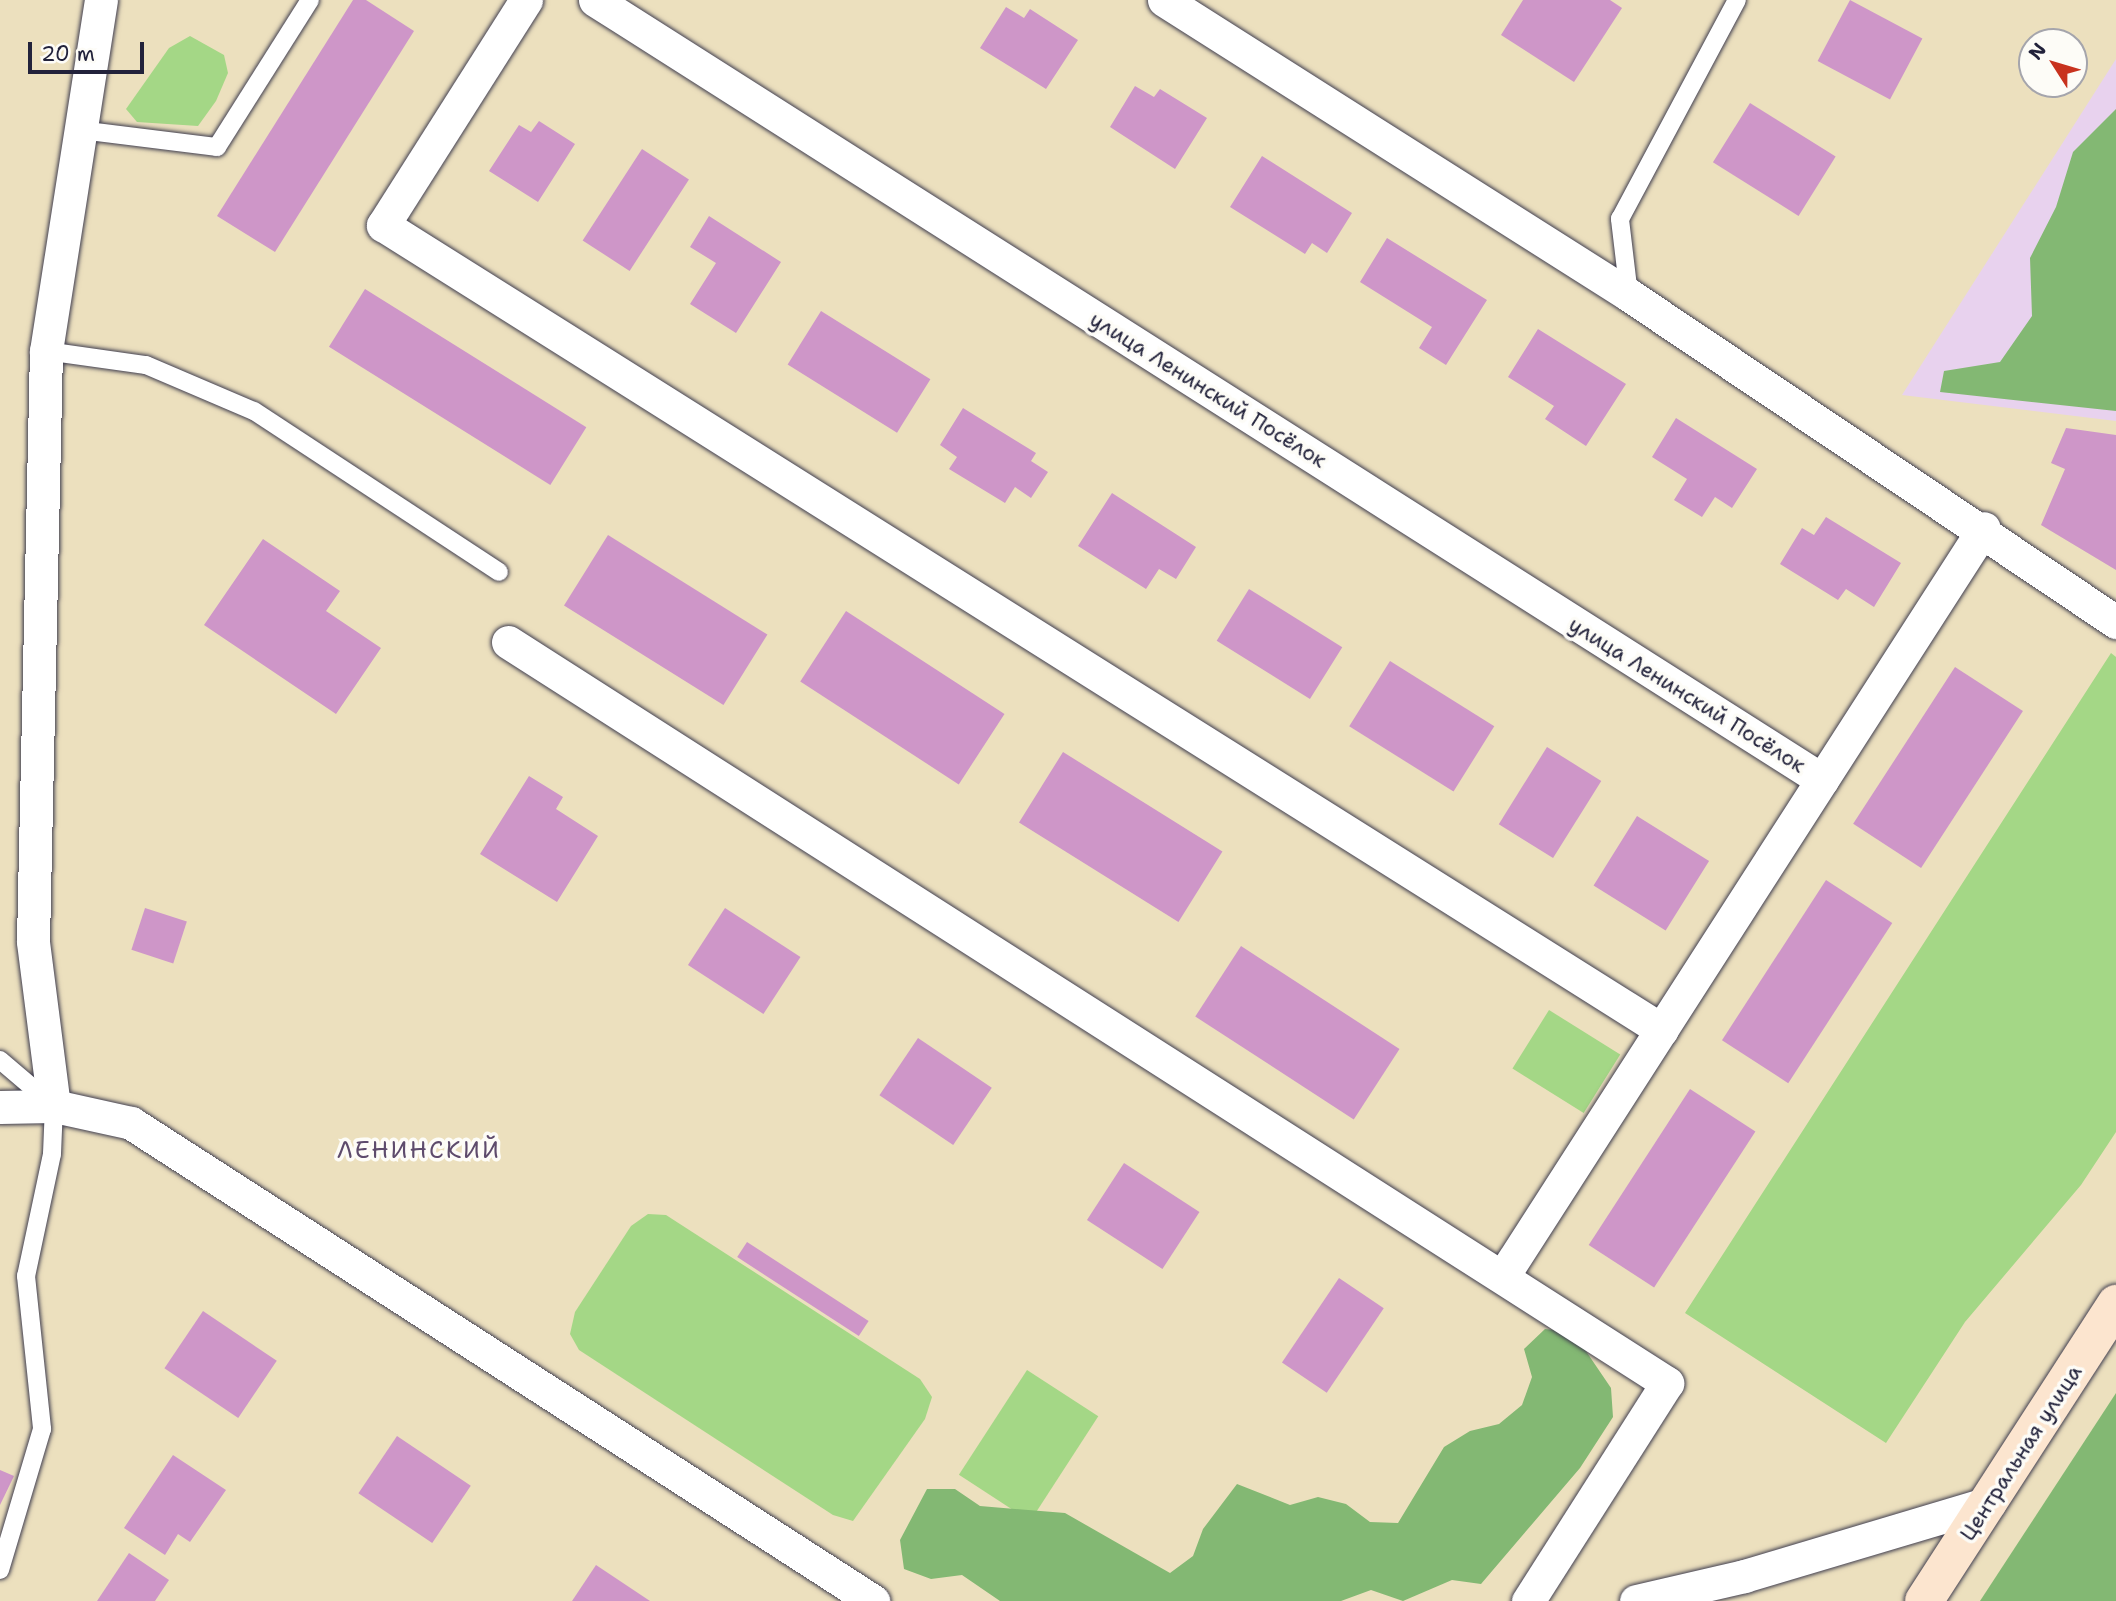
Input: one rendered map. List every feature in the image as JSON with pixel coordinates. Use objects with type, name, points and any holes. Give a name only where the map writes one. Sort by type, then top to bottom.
[{"type":"main road","name":"Центральная улица","points":[[1924,1601],[2116,1304]]},
{"type":"street","points":[[54,1106],[33,941],[46,351],[101,0]]},
{"type":"street","points":[[526,0],[383,225],[1662,1030]]},
{"type":"street","name":"улица Ленинский Посёлок","points":[[594,0],[1822,780]]},
{"type":"street","points":[[1164,0],[1629,295],[1984,528],[2116,622]]},
{"type":"street","points":[[1503,1276],[1984,528]]},
{"type":"street","points":[[508,642],[1667,1383],[1528,1601]]},
{"type":"street","points":[[0,1107],[54,1106],[131,1123],[873,1601]]},
{"type":"street","points":[[1636,1601],[1744,1576],[1989,1503]]},
{"type":"lane","points":[[80,130],[217,147],[310,0]]},
{"type":"lane","points":[[1629,295],[1620,219],[1737,0]]},
{"type":"lane","points":[[46,351],[146,365],[254,411],[499,572]]},
{"type":"lane","points":[[0,1060],[54,1106],[52,1154],[26,1276],[42,1429],[0,1570]]},
{"type":"shaded area","points":[[2116,59],[2116,421],[1902,395]]},
{"type":"green space","points":[[190,36],[224,55],[228,73],[216,101],[198,126],[137,122],[126,109],[169,48]]},
{"type":"green space","points":[[2116,109],[2116,411],[1940,392],[1944,371],[2000,362],[2032,316],[2030,258],[2056,207],[2073,152]]},
{"type":"green space","points":[[2111,653],[2116,657],[2116,1132],[2081,1185],[1965,1322],[1886,1443],[1685,1313]]},
{"type":"green space","points":[[1549,1010],[1620,1055],[1584,1113],[1512,1069]]},
{"type":"green space","points":[[648,1214],[666,1215],[920,1379],[932,1397],[925,1419],[853,1521],[833,1515],[579,1350],[570,1334],[575,1312],[631,1226]]},
{"type":"green space","points":[[1545,1329],[1573,1332],[1611,1388],[1613,1417],[1580,1468],[1481,1584],[1452,1580],[1403,1601],[1371,1590],[1341,1601],[1000,1601],[962,1575],[931,1579],[904,1569],[900,1540],[927,1489],[955,1489],[980,1506],[1065,1513],[1170,1573],[1193,1556],[1203,1529],[1237,1484],[1290,1505],[1318,1497],[1346,1504],[1370,1522],[1398,1523],[1444,1447],[1470,1431],[1499,1424],[1522,1405],[1532,1377],[1524,1349]]},
{"type":"green space","points":[[1027,1370],[1098,1416],[1030,1521],[959,1475]]},
{"type":"green space","points":[[2116,1393],[2116,1601],[1980,1601]]},
{"type":"building","points":[[353,0],[366,0],[414,31],[275,252],[217,216]]},
{"type":"building","points":[[1523,0],[1610,0],[1622,8],[1574,82],[1501,35]]},
{"type":"building","points":[[1850,0],[1922,38],[1890,99],[1818,61]]},
{"type":"building","points":[[1006,7],[1024,18],[1030,9],[1078,40],[1046,89],[980,48]]},
{"type":"building","points":[[1135,86],[1154,97],[1160,89],[1207,118],[1175,169],[1110,127]]},
{"type":"building","points":[[1750,103],[1836,157],[1799,216],[1713,162]]},
{"type":"building","points":[[539,121],[575,144],[538,202],[489,171],[519,125],[531,132]]},
{"type":"building","points":[[642,149],[689,179],[630,271],[583,240]]},
{"type":"building","points":[[1262,156],[1352,213],[1327,253],[1312,243],[1305,254],[1230,207]]},
{"type":"building","points":[[709,216],[781,262],[736,333],[690,304],[716,263],[690,247]]},
{"type":"building","points":[[1387,238],[1487,300],[1446,365],[1419,348],[1432,327],[1360,282]]},
{"type":"building","points":[[365,289],[586,427],[550,485],[329,347]]},
{"type":"building","points":[[821,311],[930,379],[897,433],[788,364]]},
{"type":"building","points":[[1538,329],[1626,384],[1586,446],[1545,419],[1554,406],[1508,377]]},
{"type":"building","points":[[963,408],[1036,453],[1031,461],[1048,472],[1031,498],[1015,487],[1005,503],[949,469],[957,457],[940,445]]},
{"type":"building","points":[[1676,418],[1757,469],[1732,508],[1715,497],[1702,517],[1674,500],[1687,479],[1652,457]]},
{"type":"building","points":[[2066,428],[2116,435],[2116,570],[2041,525],[2065,469],[2051,463]]},
{"type":"building","points":[[1112,493],[1196,547],[1176,579],[1159,569],[1146,589],[1078,546]]},
{"type":"building","points":[[1826,517],[1901,563],[1874,607],[1846,589],[1838,600],[1780,564],[1802,528],[1814,535]]},
{"type":"building","points":[[608,535],[767,635],[723,705],[564,605]]},
{"type":"building","points":[[263,539],[340,591],[326,611],[381,648],[336,714],[204,625]]},
{"type":"building","points":[[1249,589],[1342,647],[1310,699],[1217,641]]},
{"type":"building","points":[[846,611],[1005,714],[959,784],[800,681]]},
{"type":"building","points":[[1390,661],[1494,726],[1454,791],[1349,726]]},
{"type":"building","points":[[1955,667],[2023,711],[1921,868],[1853,824]]},
{"type":"building","points":[[1547,747],[1601,781],[1553,858],[1499,824]]},
{"type":"building","points":[[1063,752],[1222,852],[1178,922],[1019,822]]},
{"type":"building","points":[[529,776],[563,797],[556,809],[598,836],[557,902],[480,854]]},
{"type":"building","points":[[1637,816],[1709,861],[1666,931],[1594,886]]},
{"type":"building","points":[[1826,880],[1892,923],[1788,1083],[1722,1040]]},
{"type":"building","points":[[145,908],[187,922],[173,963],[131,950]]},
{"type":"building","points":[[725,908],[800,957],[763,1014],[688,965]]},
{"type":"building","points":[[1241,946],[1400,1049],[1354,1119],[1195,1016]]},
{"type":"building","points":[[918,1038],[992,1088],[953,1145],[879,1095]]},
{"type":"building","points":[[1690,1089],[1755,1131],[1654,1287],[1589,1245]]},
{"type":"building","points":[[1124,1163],[1199,1212],[1162,1269],[1087,1220]]},
{"type":"building","points":[[747,1242],[869,1321],[859,1336],[737,1257]]},
{"type":"building","points":[[1339,1278],[1384,1308],[1327,1393],[1282,1363]]},
{"type":"building","points":[[203,1311],[277,1361],[238,1418],[164,1368]]},
{"type":"building","points":[[397,1436],[471,1486],[432,1543],[358,1493]]},
{"type":"building","points":[[173,1455],[226,1490],[190,1542],[178,1534],[165,1555],[124,1528]]},
{"type":"building","points":[[0,1470],[14,1476],[0,1505]]},
{"type":"building","points":[[129,1553],[169,1580],[155,1601],[97,1601]]},
{"type":"building","points":[[596,1565],[650,1601],[572,1601]]},
{"type":"district","name":"ЛЕНИНСКИЙ","points":[[419,1151]]}]
